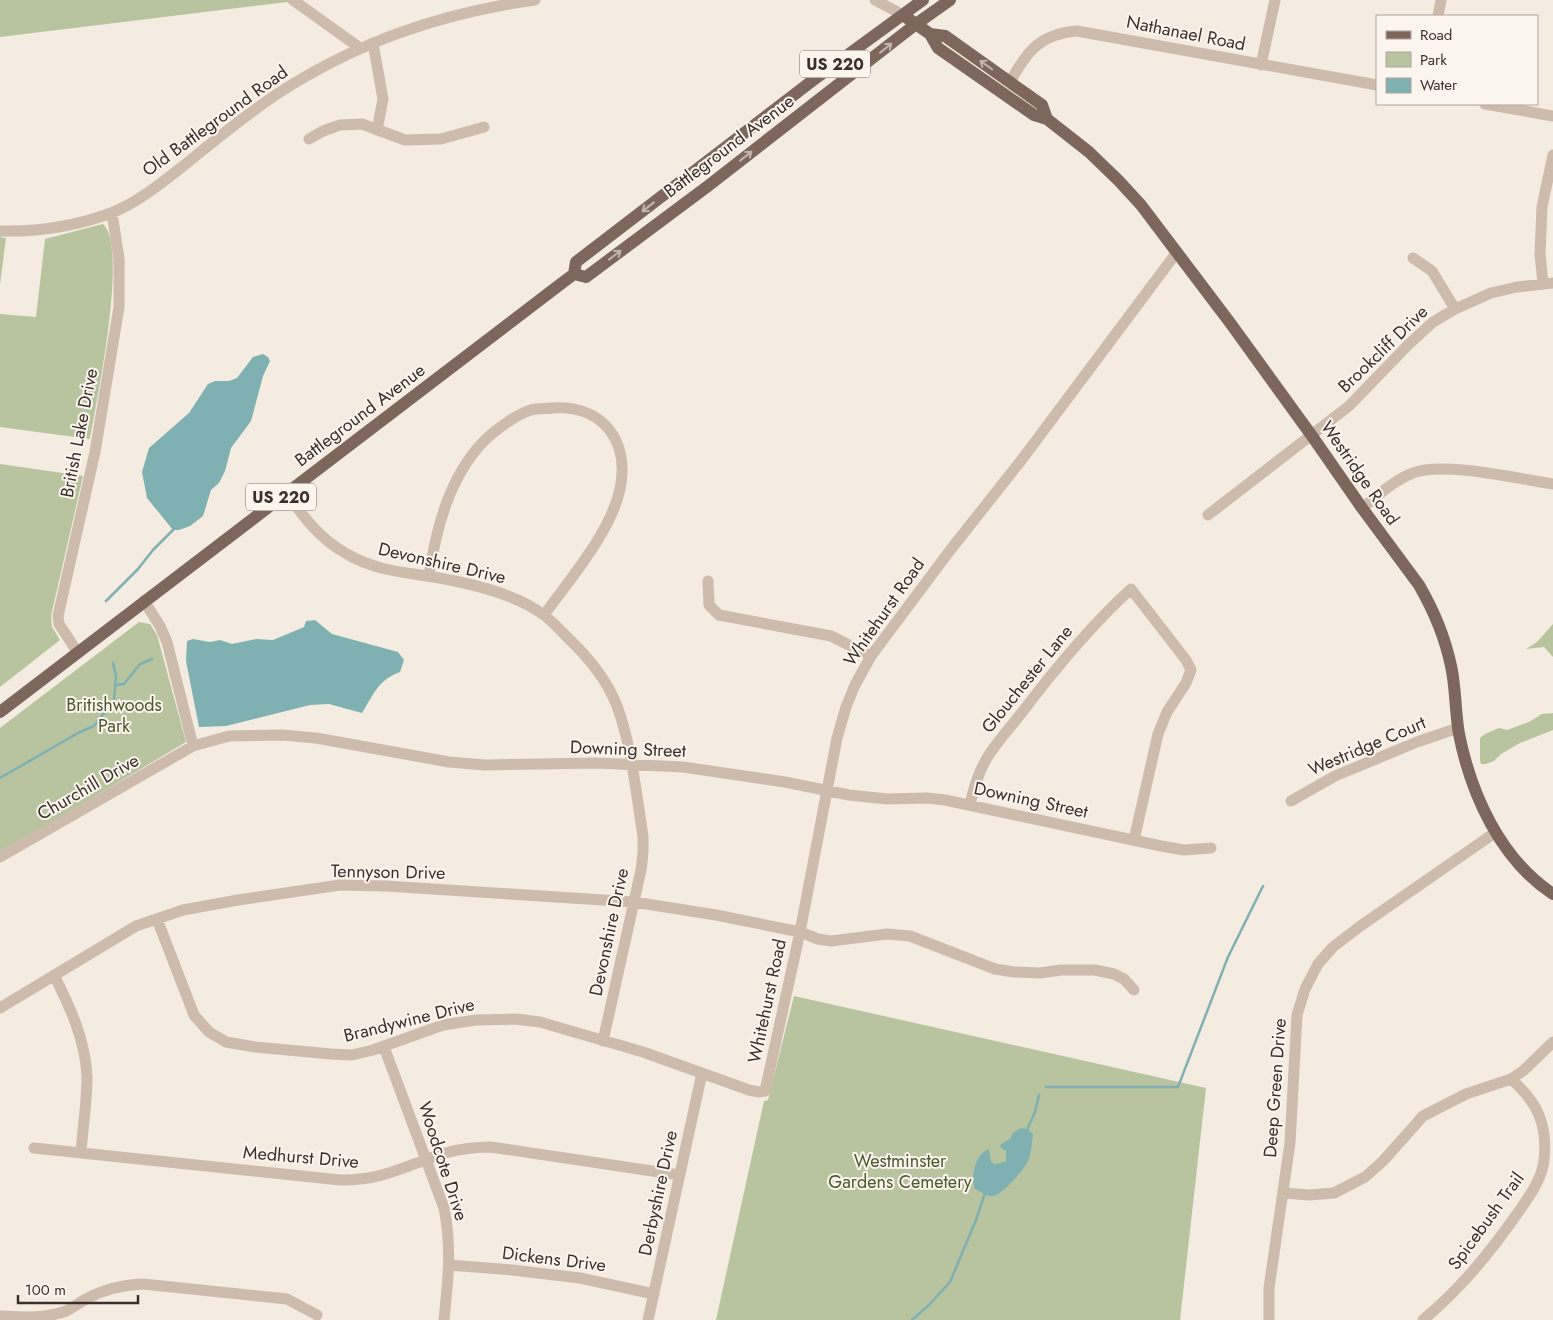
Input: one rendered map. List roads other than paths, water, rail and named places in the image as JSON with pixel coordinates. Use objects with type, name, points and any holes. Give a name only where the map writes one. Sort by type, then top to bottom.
[{"type":"main road","name":"Battleground Avenue","points":[[0,712],[574,274],[576,262],[923,0]]},
{"type":"main road","name":"Battleground Avenue","points":[[574,274],[586,277],[950,0]]},
{"type":"main road","name":"Westridge Road","points":[[902,15],[930,34],[938,48],[1034,116],[1047,119],[1088,152],[1141,205],[1177,252],[1419,585],[1440,626],[1451,667],[1458,728],[1470,777],[1478,799],[1496,832],[1520,864],[1553,894]]},
{"type":"main road","name":"Westridge Road","points":[[930,34],[945,36],[1042,105],[1047,119]]},
{"type":"main road","points":[[694,195],[692,185],[711,168],[715,156]]},
{"type":"street","points":[[293,0],[360,48]]},
{"type":"street","name":"Old Battleground Road","points":[[0,231],[24,232],[65,226],[112,213],[133,202],[165,180],[236,123],[277,94],[326,65],[401,31],[462,13],[535,0]]},
{"type":"street","name":"Westridge Road","points":[[874,0],[902,15]]},
{"type":"street","points":[[1261,65],[1275,0]]},
{"type":"street","points":[[1438,15],[1442,0]]},
{"type":"street","name":"Nathanael Road","points":[[1010,82],[1017,69],[1039,42],[1058,34],[1077,31],[1376,84]]},
{"type":"street","points":[[373,43],[383,99],[378,130]]},
{"type":"street","points":[[1491,105],[1553,116]]},
{"type":"street","points":[[309,139],[323,131],[340,125],[362,124],[405,140],[441,140],[484,127]]},
{"type":"street","points":[[1548,283],[1540,254],[1542,207],[1553,155]]},
{"type":"street","name":"British Lake Drive","points":[[78,653],[59,624],[58,616],[95,452],[118,307],[119,259],[112,213]]},
{"type":"street","name":"Whitehurst Road","points":[[765,1091],[800,932],[837,738],[855,685],[870,656],[1023,458],[1177,252]]},
{"type":"street","points":[[1413,258],[1432,270],[1455,309]]},
{"type":"street","name":"Brookcliff Drive","points":[[1208,515],[1349,406],[1433,322],[1455,309],[1491,293],[1548,283]]},
{"type":"street","points":[[429,576],[440,522],[453,489],[466,465],[484,441],[506,423],[531,410],[563,408],[585,411],[605,424],[618,446],[622,468],[620,490],[598,539],[544,615]]},
{"type":"street","points":[[1362,508],[1395,483],[1411,474],[1434,468],[1553,484]]},
{"type":"street","name":"Devonshire Drive","points":[[287,493],[302,515],[317,532],[346,554],[382,569],[429,576],[487,589],[516,599],[544,615],[577,646],[593,665],[606,685],[617,705],[631,764],[643,836],[643,853],[603,1041]]},
{"type":"street","points":[[708,581],[709,605],[719,616],[831,636],[870,656]]},
{"type":"street","name":"Glouchester Lane","points":[[970,804],[976,781],[988,757],[1082,637],[1131,588],[1186,660],[1191,670],[1186,683],[1167,712],[1158,734],[1134,840]]},
{"type":"street","points":[[144,601],[160,626],[166,642],[193,746]]},
{"type":"street","name":"Westridge Court","points":[[1291,800],[1335,776],[1416,742],[1458,728]]},
{"type":"street","name":"Downing Street","points":[[193,746],[229,736],[282,735],[316,738],[450,762],[485,765],[631,764],[683,767],[785,782],[867,798],[927,798],[970,804],[1184,850],[1211,848]]},
{"type":"street","name":"Churchill Drive","points":[[0,857],[193,746]]},
{"type":"street","name":"Deep Green Drive","points":[[1269,1320],[1269,1288],[1290,1143],[1297,1015],[1305,989],[1318,964],[1333,947],[1496,832]]},
{"type":"street","name":"Tennyson Drive","points":[[0,1008],[136,926],[183,910],[340,885],[386,886],[634,902],[716,915],[800,932],[818,939],[831,941],[887,934],[910,936],[995,969],[1040,973],[1061,970],[1095,970],[1114,974],[1124,980],[1134,990]]},
{"type":"street","name":"Brandywine Drive","points":[[157,919],[194,1015],[201,1025],[218,1038],[236,1044],[352,1055],[384,1047],[444,1025],[491,1019],[516,1019],[540,1022],[643,1052],[749,1090],[765,1091]]},
{"type":"street","points":[[54,975],[74,1016],[87,1076],[81,1152]]},
{"type":"street","points":[[1284,1192],[1309,1195],[1334,1193],[1365,1176],[1383,1161],[1423,1116],[1466,1094],[1511,1079],[1523,1071],[1553,1042]]},
{"type":"street","name":"Woodcote Drive","points":[[384,1047],[444,1208],[449,1232],[449,1265],[444,1320]]},
{"type":"street","name":"Derbyshire Drive","points":[[648,1320],[702,1073]]},
{"type":"street","name":"Spicebush Trail","points":[[1423,1320],[1461,1286],[1494,1247],[1536,1184],[1544,1161],[1545,1134],[1537,1109],[1527,1093],[1511,1079]]},
{"type":"street","name":"Medhurst Drive","points":[[34,1148],[340,1180],[365,1180],[460,1150],[491,1147],[679,1175]]},
{"type":"street","name":"Dickens Drive","points":[[449,1265],[580,1278],[654,1294]]},
{"type":"street","points":[[0,1316],[69,1315],[86,1299],[106,1290],[131,1284],[287,1299],[317,1315]]},
{"type":"water","points":[[263,354],[270,361],[263,376],[251,421],[231,448],[225,471],[219,483],[211,490],[203,516],[190,526],[173,530],[147,498],[142,472],[149,448],[189,413],[208,384],[215,381],[229,381],[237,378],[253,357]]},
{"type":"water","points":[[315,620],[332,634],[398,652],[404,660],[400,672],[381,683],[362,713],[329,704],[310,705],[226,726],[199,727],[186,661],[187,641],[193,639],[210,642],[220,640],[232,644],[256,639],[273,640],[304,627],[306,621]]},
{"type":"water","points":[[1021,1128],[1029,1130],[1033,1134],[1026,1165],[1012,1182],[997,1195],[988,1196],[975,1189],[973,1178],[975,1166],[980,1156],[989,1149],[991,1161],[994,1164],[1006,1161],[1006,1151],[1000,1147],[1001,1144],[1010,1139],[1013,1133]]},
{"type":"waterway","points":[[106,601],[173,530]]},
{"type":"waterway","points":[[115,685],[124,684],[140,664],[152,659]]},
{"type":"waterway","points":[[0,778],[78,733],[94,726],[114,700],[116,676],[113,663]]},
{"type":"waterway","points":[[1046,1087],[1178,1087],[1228,957],[1263,886]]},
{"type":"waterway","points":[[1026,1132],[1035,1112],[1039,1095]]},
{"type":"waterway","points":[[912,1320],[950,1282],[984,1196],[987,1193]]},
{"type":"park label","name":"Britishwoods Park","points":[[114,715]]},
{"type":"park label","name":"Westminster Gardens Cemetery","points":[[900,1171]]}]
